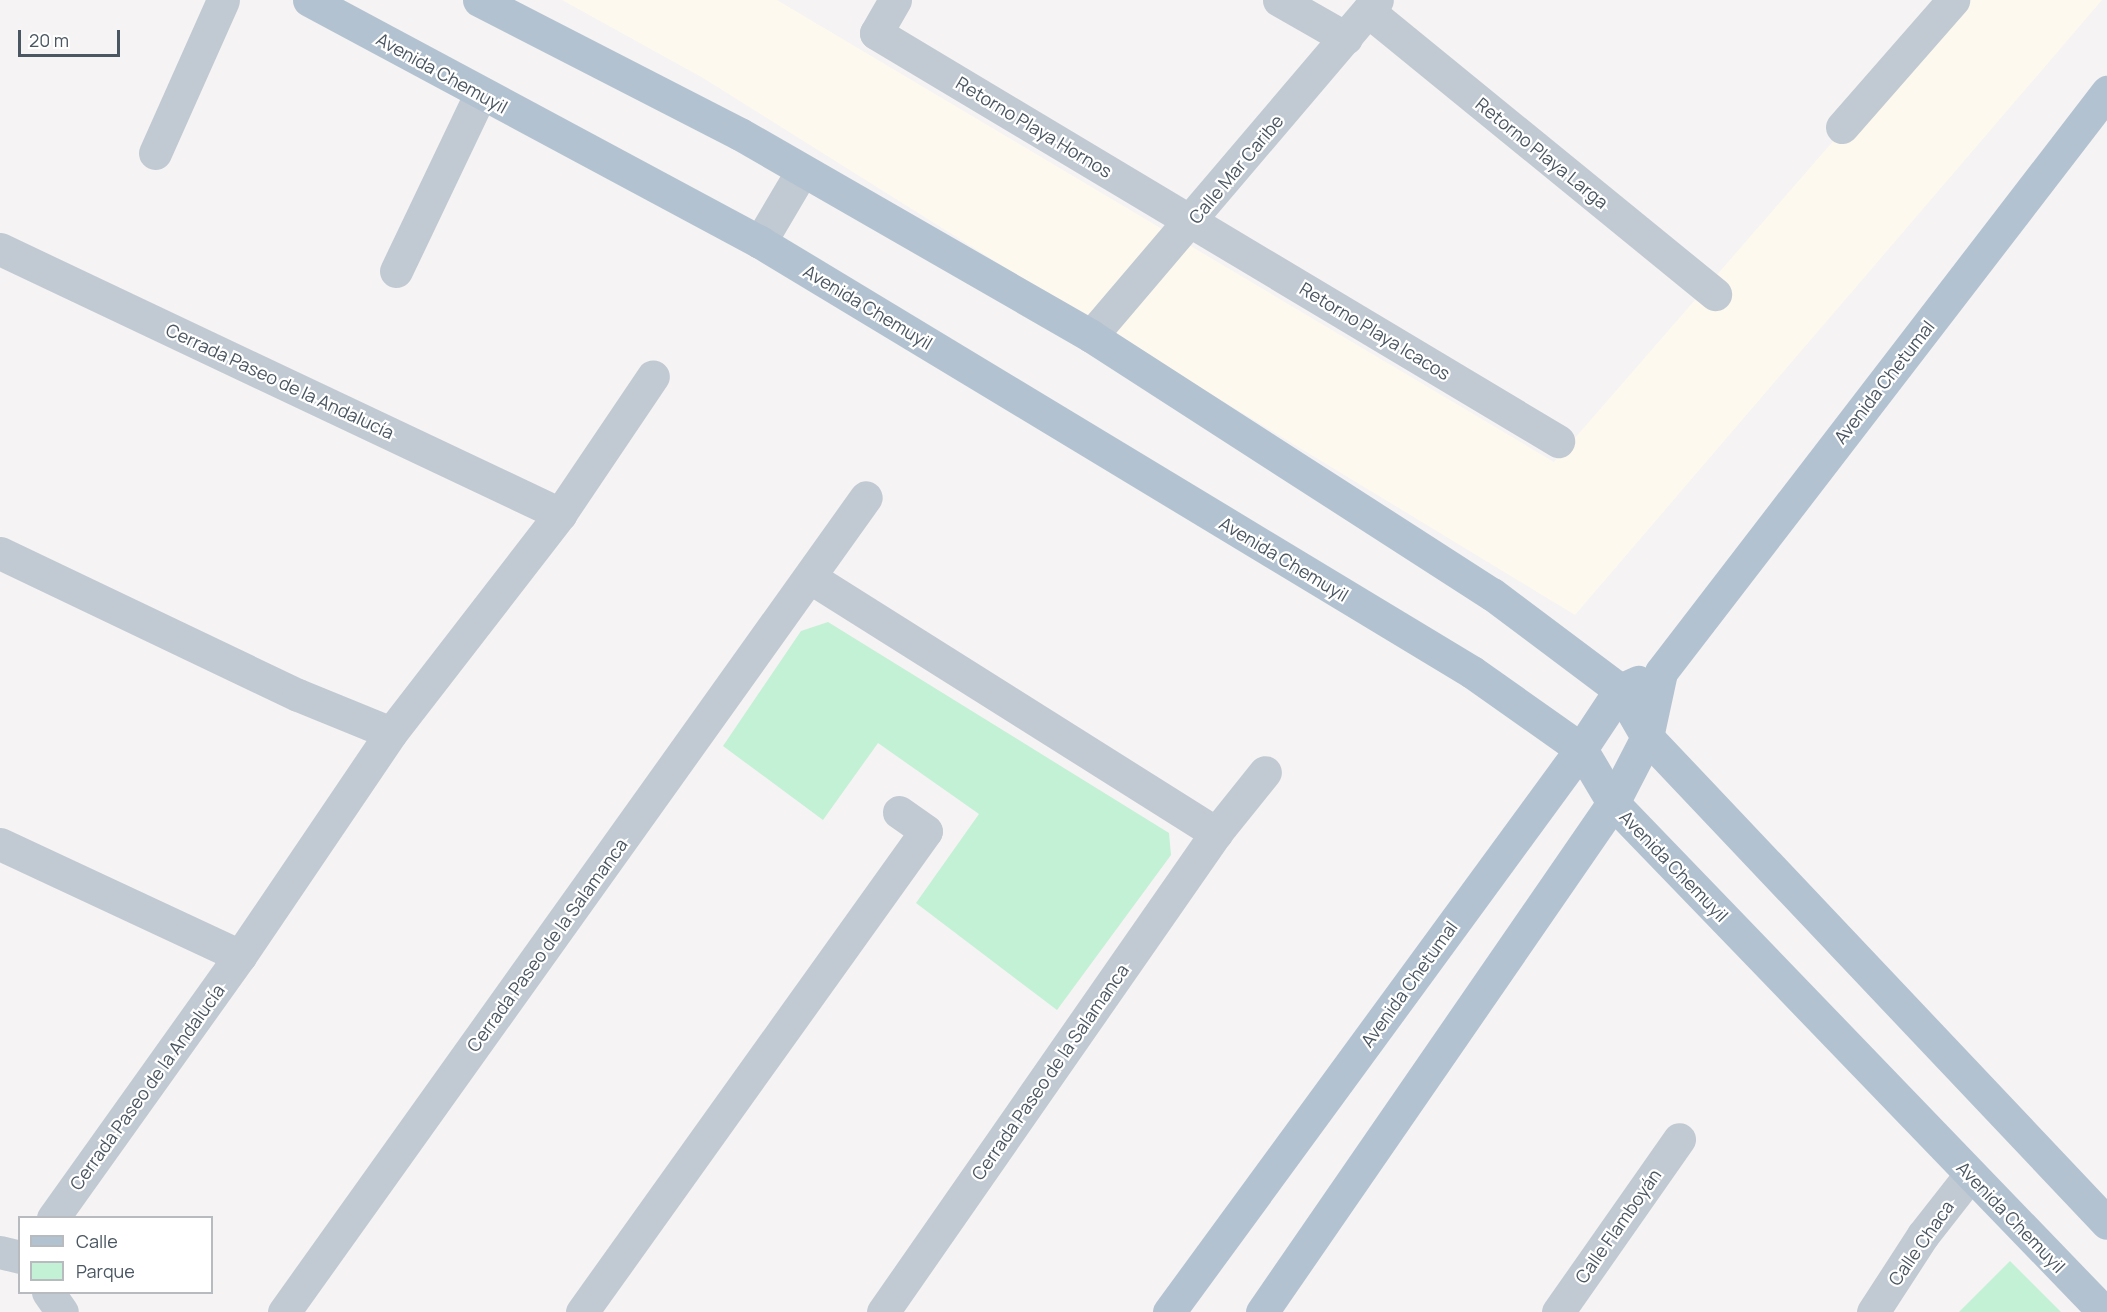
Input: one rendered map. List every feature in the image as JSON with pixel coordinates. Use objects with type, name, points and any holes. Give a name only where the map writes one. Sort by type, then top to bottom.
[{"type":"main road","name":"Avenida Chemuyil","points":[[309,0],[480,95],[760,242],[1472,672],[1581,749],[1613,802],[2104,1312]]},
{"type":"main road","points":[[479,0],[740,134],[1091,336],[1492,594],[1620,690],[1647,737],[2107,1223]]},
{"type":"main road","name":"Avenida Chetumal","points":[[1262,1312],[1613,802],[1647,737],[1661,672],[2107,92]]},
{"type":"main road","name":"Avenida Chetumal","points":[[1169,1312],[1581,749],[1620,690],[1661,672]]},
{"type":"street","points":[[155,153],[223,0]]},
{"type":"street","name":"Retorno Playa Hornos","points":[[895,0],[876,33],[1193,220]]},
{"type":"street","points":[[1279,0],[1346,38]]},
{"type":"street","points":[[1842,127],[1953,0]]},
{"type":"street","name":"Calle Mar Caribe","points":[[1091,336],[1193,220],[1372,6]]},
{"type":"street","name":"Retorno Playa Larga","points":[[1372,6],[1715,294]]},
{"type":"street","points":[[396,271],[480,95]]},
{"type":"street","points":[[760,242],[802,171]]},
{"type":"street","name":"Retorno Playa Icacos","points":[[1193,220],[1558,441]]},
{"type":"street","name":"Cerrada Paseo de la Andalucía","points":[[0,249],[560,514]]},
{"type":"street","name":"Cerrada Paseo de la Andalucía","points":[[54,1216],[240,956],[391,733],[560,514],[653,376]]},
{"type":"street","name":"Cerrada Paseo de la Salamanca","points":[[284,1312],[811,578],[866,497]]},
{"type":"street","points":[[0,553],[298,695],[391,733]]},
{"type":"street","points":[[811,578],[1216,833]]},
{"type":"street","name":"Cerrada Paseo de la Salamanca","points":[[883,1312],[1216,833],[1265,772]]},
{"type":"street","points":[[582,1312],[926,831],[899,812]]},
{"type":"street","points":[[0,844],[240,956]]},
{"type":"street","name":"Calle Flamboyán","points":[[1558,1312],[1679,1139]]},
{"type":"street","name":"Calle Chaca","points":[[1873,1312],[1923,1235],[1970,1175]]},
{"type":"street","points":[[0,1252],[18,1256]]},
{"type":"street","points":[[49,1294],[62,1312]]},
{"type":"shaded area","points":[[562,0],[777,0],[1554,462],[1956,0],[2102,0],[1575,615],[1079,314],[703,78]]},
{"type":"green space","points":[[828,622],[1169,833],[1171,855],[1057,1010],[916,903],[979,814],[878,743],[823,820],[723,746],[801,631]]},
{"type":"green space","points":[[2010,1261],[2061,1312],[1959,1312]]}]
